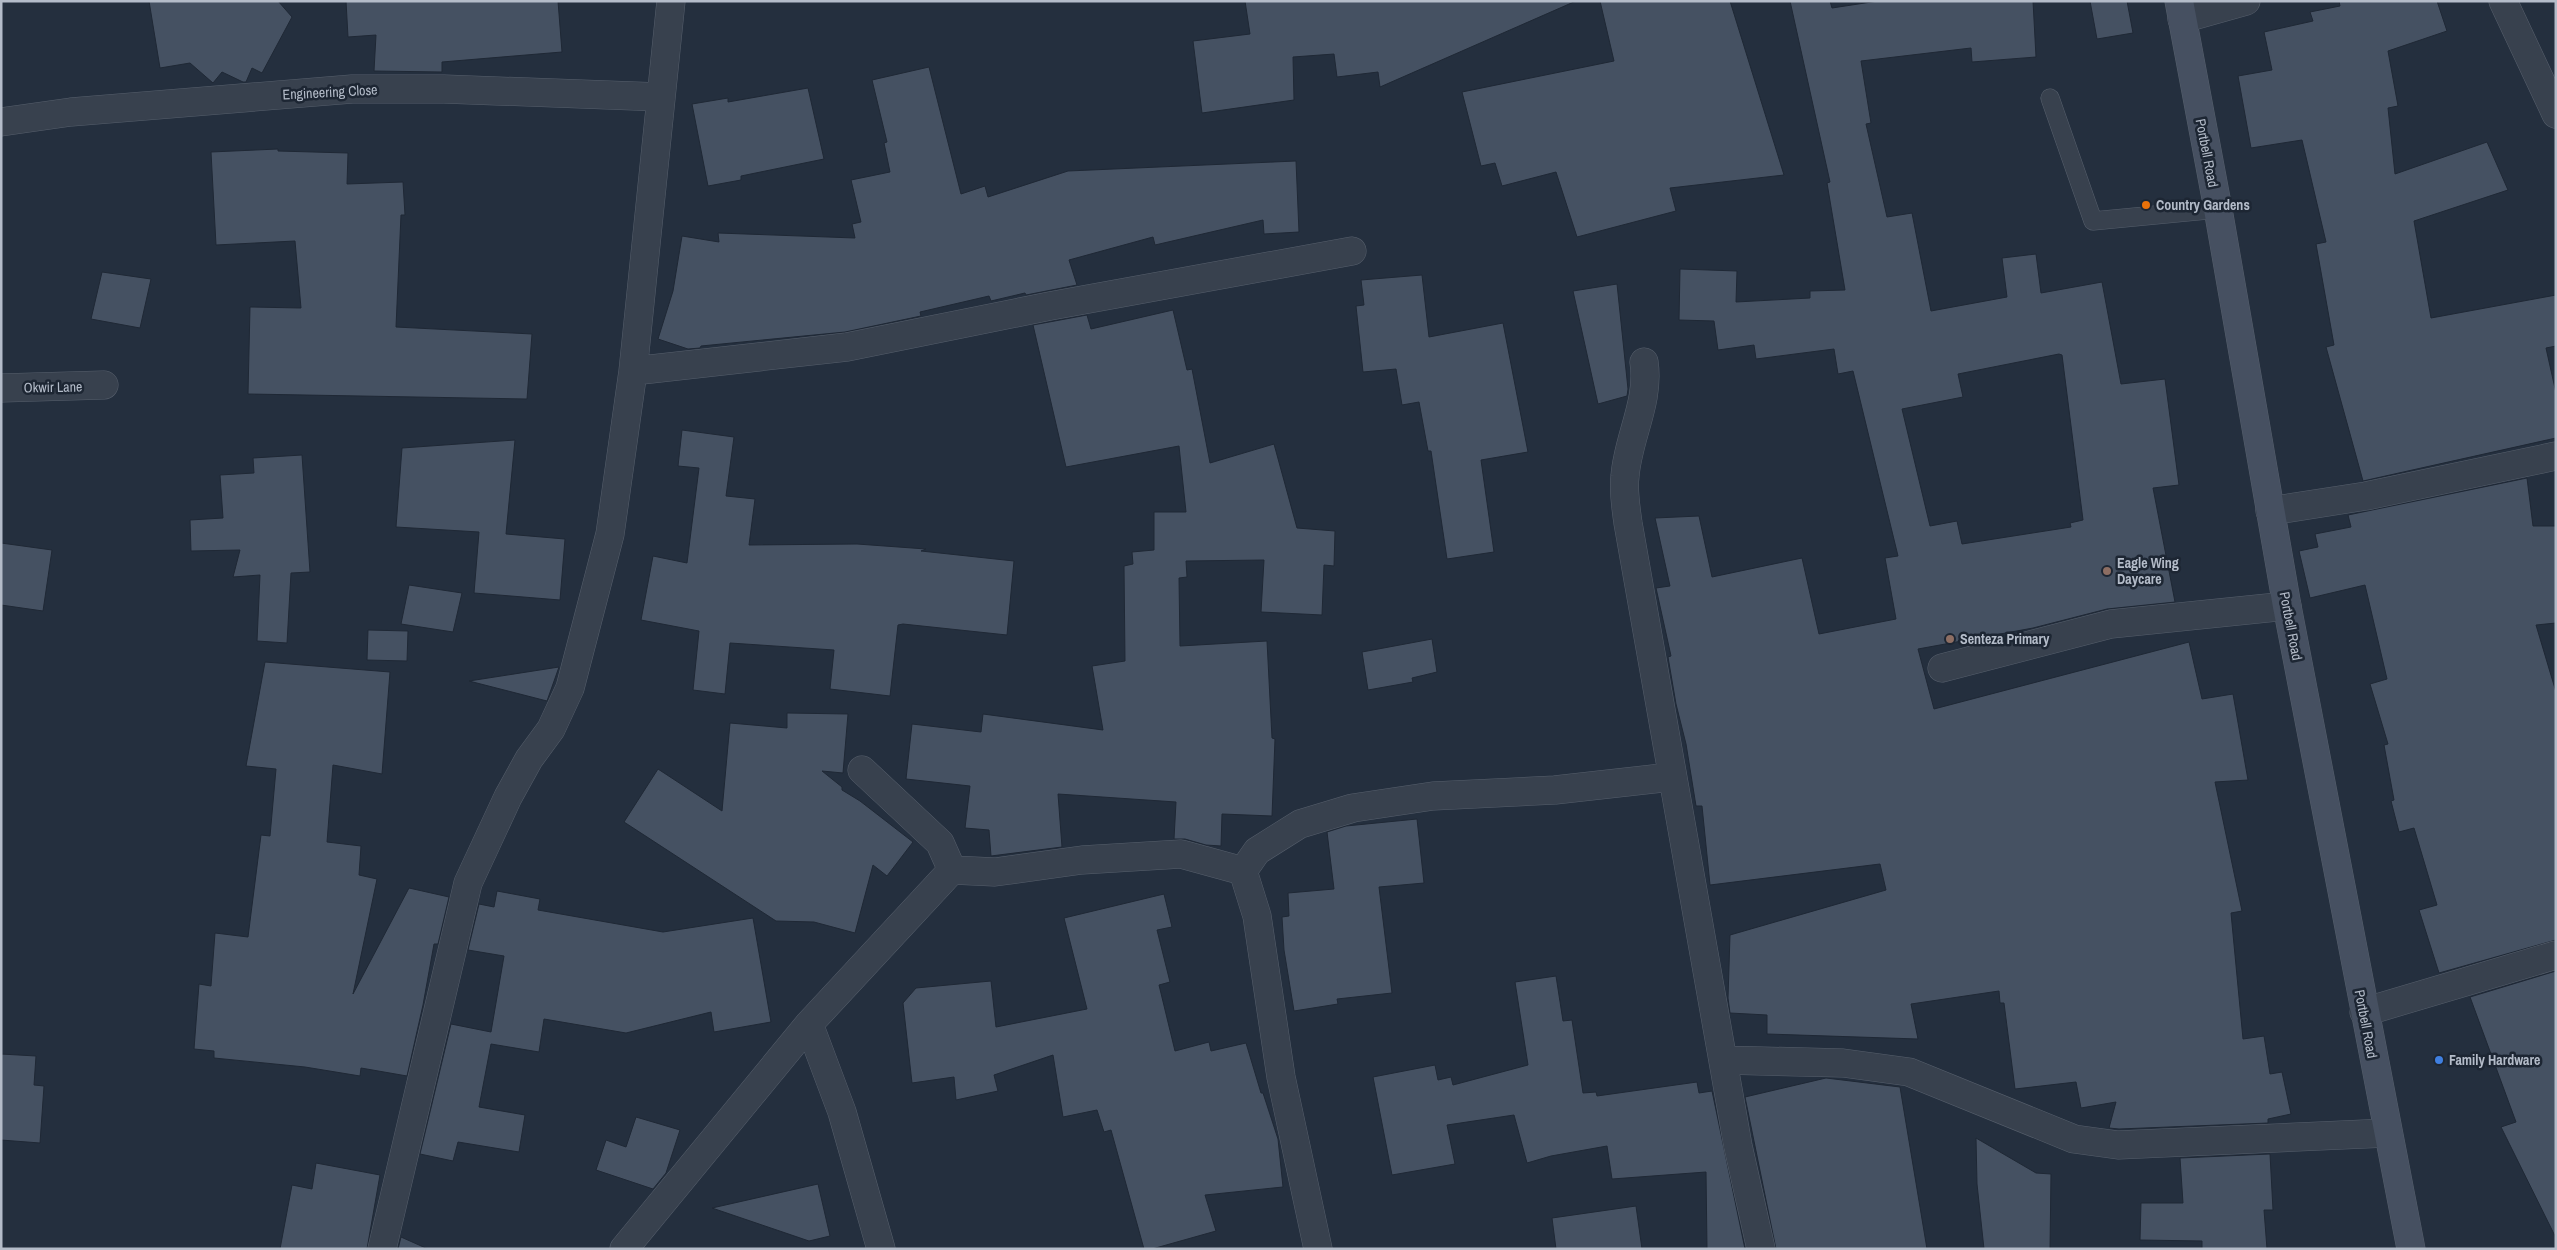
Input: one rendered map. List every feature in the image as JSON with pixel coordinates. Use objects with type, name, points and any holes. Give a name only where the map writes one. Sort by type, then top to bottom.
[{"type":"main road","name":"Portbell Road","points":[[2180,10],[2218,209],[2287,606],[2387,1133],[2411,1249]]},
{"type":"street","points":[[382,1249],[468,883],[508,797],[530,759],[551,729],[570,688],[610,534],[634,371],[671,1]]},
{"type":"street","points":[[2180,10],[2246,1]]},
{"type":"street","points":[[2503,1],[2556,114]]},
{"type":"street","name":"Engineering Close","points":[[1,122],[71,112],[352,89],[661,97]]},
{"type":"street","points":[[634,371],[847,347],[1050,306],[1352,251]]},
{"type":"street","points":[[1644,362],[1647,378],[1644,403],[1629,452],[1624,478],[1628,523],[1671,777],[1738,1146],[1761,1249]]},
{"type":"street","name":"Okwir Lane","points":[[1,388],[104,385]]},
{"type":"street","points":[[2270,511],[2366,496],[2556,456]]},
{"type":"street","points":[[1942,668],[2111,624],[2287,606]]},
{"type":"street","points":[[862,770],[940,843],[952,870]]},
{"type":"street","points":[[1243,871],[1257,851],[1300,824],[1353,808],[1434,796],[1555,790],[1671,777]]},
{"type":"street","points":[[624,1249],[809,1024],[952,870],[994,872],[1082,860],[1181,854],[1243,871]]},
{"type":"street","points":[[1243,871],[1257,916],[1281,1076],[1318,1249]]},
{"type":"street","points":[[2364,1012],[2556,955]]},
{"type":"street","points":[[809,1024],[842,1112],[881,1249]]},
{"type":"street","points":[[1723,1060],[1843,1062],[1908,1072],[2074,1139],[2118,1145],[2387,1133]]},
{"type":"lane","points":[[2050,98],[2093,222],[2218,209]]},
{"type":"building","points":[[149,1],[278,1],[292,17],[262,73],[252,68],[246,82],[243,82],[222,72],[213,83],[190,63],[160,68]]},
{"type":"building","points":[[346,1],[558,1],[562,52],[442,62],[442,72],[374,71],[376,35],[348,37]]},
{"type":"building","points":[[1245,1],[1576,1],[1380,87],[1378,72],[1337,77],[1334,54],[1293,57],[1294,100],[1202,113],[1193,41],[1250,34]]},
{"type":"building","points":[[1600,1],[1730,1],[1784,175],[1670,188],[1676,211],[1577,237],[1556,172],[1502,186],[1495,163],[1481,166],[1462,92],[1614,61]]},
{"type":"building","points":[[1790,1],[1830,1],[1832,8],[1878,1],[2033,1],[2036,57],[1972,62],[1971,48],[1861,61],[1871,123],[1866,124],[1887,217],[1912,213],[1931,311],[2007,297],[2002,258],[2036,254],[2041,293],[2102,282],[2121,384],[2165,379],[2179,485],[2153,488],[2175,602],[2107,609],[2033,628],[1918,649],[1934,709],[2189,642],[2202,699],[2233,694],[2248,780],[2215,782],[2242,911],[2231,913],[2243,1039],[2264,1036],[2270,1074],[2282,1072],[2291,1114],[2268,1119],[2268,1123],[2119,1129],[2109,1128],[2116,1102],[2081,1108],[2076,1082],[2015,1089],[2004,1003],[2000,1003],[1999,991],[1911,1004],[1918,1039],[1767,1034],[1767,1015],[1730,1013],[1728,998],[1730,935],[1886,890],[1880,864],[1710,885],[1702,806],[1696,806],[1686,744],[1676,704],[1668,657],[1671,656],[1656,588],[1670,586],[1655,518],[1699,516],[1712,577],[1802,558],[1819,634],[1896,619],[1885,558],[1898,556],[1853,371],[1838,374],[1834,349],[1756,359],[1754,345],[1718,350],[1714,321],[1679,320],[1680,269],[1737,271],[1736,302],[1810,298],[1810,291],[1845,290],[1827,183],[1830,182]],"holes":[[[2059,354],[2062,355],[2083,520],[2070,523],[2071,527],[1962,544],[1957,521],[1930,526],[1902,409],[1963,397],[1958,374]]]},
{"type":"building","points":[[2090,1],[2127,1],[2133,33],[2097,39]]},
{"type":"building","points":[[2339,1],[2437,1],[2447,31],[2388,51],[2398,106],[2388,108],[2395,174],[2487,142],[2508,190],[2414,221],[2431,318],[2556,295],[2556,346],[2546,348],[2556,393],[2556,438],[2363,481],[2326,347],[2334,345],[2316,244],[2326,242],[2302,140],[2251,148],[2238,76],[2272,70],[2264,32],[2313,21],[2310,12],[2340,6]]},
{"type":"building","points":[[929,67],[961,194],[985,186],[988,197],[1068,171],[1296,161],[1299,232],[1264,234],[1263,220],[1155,245],[1153,237],[1069,260],[1077,285],[1026,295],[1025,293],[991,301],[989,296],[920,312],[921,316],[845,332],[701,346],[700,348],[688,349],[658,339],[673,291],[682,236],[719,242],[718,233],[855,238],[852,224],[861,222],[851,180],[890,172],[884,143],[887,142],[872,80]]},
{"type":"building","points":[[808,88],[824,159],[741,176],[741,180],[708,186],[692,104],[728,98],[728,102]]},
{"type":"building","points":[[278,149],[278,151],[348,153],[347,184],[403,182],[405,215],[401,215],[396,327],[532,334],[527,399],[248,394],[250,307],[301,308],[295,241],[216,245],[211,152]]},
{"type":"building","points":[[102,272],[151,279],[140,328],[91,319]]},
{"type":"building","points":[[1422,275],[1429,337],[1503,323],[1528,452],[1481,460],[1494,552],[1447,559],[1431,451],[1428,451],[1419,402],[1402,405],[1396,369],[1363,372],[1356,306],[1364,305],[1361,280]]},
{"type":"building","points":[[1617,284],[1628,389],[1627,396],[1598,404],[1573,291]]},
{"type":"building","points":[[1173,310],[1187,370],[1192,369],[1210,463],[1274,444],[1297,528],[1335,531],[1334,566],[1324,565],[1322,615],[1261,612],[1264,560],[1186,561],[1187,577],[1179,578],[1180,646],[1267,641],[1272,738],[1275,739],[1272,816],[1222,814],[1221,846],[1206,845],[1185,839],[1174,839],[1176,802],[1058,794],[1062,847],[991,856],[989,830],[965,828],[970,786],[906,779],[912,724],[981,732],[983,714],[1103,730],[1092,666],[1125,661],[1124,566],[1133,564],[1132,552],[1154,550],[1154,512],[1186,512],[1179,446],[1066,467],[1033,325],[1087,315],[1091,329]]},
{"type":"building","points":[[682,430],[734,437],[726,496],[755,499],[749,545],[857,544],[926,549],[921,551],[1014,561],[1007,635],[898,625],[890,696],[830,689],[834,650],[730,643],[725,694],[693,690],[699,631],[641,620],[653,556],[687,563],[699,468],[678,466]]},
{"type":"building","points":[[515,440],[506,534],[565,539],[560,600],[474,593],[479,532],[396,527],[402,448]]},
{"type":"building","points":[[302,455],[310,572],[291,573],[287,643],[257,641],[260,575],[233,577],[240,550],[191,551],[190,520],[223,518],[220,475],[254,473],[253,458]]},
{"type":"building","points":[[2527,478],[2533,526],[2556,526],[2556,623],[2536,625],[2556,692],[2556,940],[2439,973],[2419,910],[2437,905],[2414,828],[2399,832],[2391,801],[2394,800],[2384,745],[2388,744],[2370,684],[2387,679],[2365,585],[2310,598],[2299,551],[2318,547],[2315,534],[2351,527],[2348,515]]},
{"type":"building","points":[[1,543],[52,550],[43,611],[1,605]]},
{"type":"building","points":[[409,585],[462,593],[453,632],[401,624]]},
{"type":"building","points":[[368,630],[408,631],[407,661],[367,660]]},
{"type":"building","points":[[1432,639],[1437,672],[1412,678],[1413,682],[1368,690],[1362,652]]},
{"type":"building","points":[[265,662],[390,672],[382,774],[333,765],[327,842],[361,846],[359,875],[377,879],[353,994],[409,888],[449,897],[438,944],[434,944],[407,1076],[361,1068],[360,1076],[305,1067],[214,1058],[214,1051],[194,1049],[199,984],[211,986],[215,933],[248,937],[261,835],[270,836],[276,769],[246,766]]},
{"type":"building","points":[[559,667],[547,701],[469,681]]},
{"type":"building","points":[[787,713],[848,714],[843,773],[822,771],[842,787],[842,790],[860,801],[913,842],[887,876],[873,865],[855,933],[814,922],[776,921],[624,822],[658,769],[722,811],[730,723],[787,728]]},
{"type":"building","points":[[1417,819],[1424,883],[1379,887],[1392,993],[1337,999],[1338,1004],[1294,1011],[1284,950],[1282,917],[1289,916],[1288,893],[1334,889],[1327,832],[1346,826]]},
{"type":"building","points":[[497,891],[540,899],[538,910],[663,932],[753,918],[771,1022],[714,1032],[711,1012],[626,1033],[544,1019],[539,1052],[491,1044],[479,1107],[525,1115],[519,1152],[458,1142],[453,1161],[420,1154],[451,1024],[491,1032],[504,956],[468,950],[479,904],[494,907]]},
{"type":"building","points":[[1164,894],[1172,927],[1157,930],[1170,982],[1159,985],[1175,1051],[1209,1042],[1211,1051],[1246,1043],[1261,1093],[1263,1093],[1278,1139],[1283,1187],[1205,1195],[1216,1231],[1152,1249],[1144,1249],[1111,1130],[1104,1132],[1097,1110],[1063,1117],[1053,1055],[994,1075],[998,1091],[956,1100],[954,1077],[912,1083],[903,1003],[916,988],[991,981],[996,1027],[1087,1009],[1064,918]]},
{"type":"building","points":[[2556,971],[2556,1238],[2501,1127],[2516,1122],[2470,997]]},
{"type":"building","points":[[1556,976],[1563,1021],[1572,1020],[1583,1093],[1596,1092],[1597,1096],[1697,1082],[1699,1093],[1712,1091],[1745,1249],[1707,1249],[1706,1172],[1612,1179],[1607,1146],[1551,1156],[1527,1163],[1514,1115],[1447,1125],[1455,1164],[1392,1175],[1373,1077],[1435,1065],[1438,1080],[1451,1077],[1453,1085],[1528,1065],[1515,982]]},
{"type":"building","points":[[1,1054],[36,1056],[34,1085],[44,1086],[40,1143],[1,1140]]},
{"type":"building","points":[[1826,1078],[1900,1087],[1927,1249],[1776,1249],[1745,1097]]},
{"type":"building","points":[[636,1117],[680,1130],[666,1173],[653,1189],[596,1170],[606,1140],[626,1147]]},
{"type":"building","points":[[1976,1138],[2036,1173],[2051,1174],[2050,1249],[1984,1249],[1977,1184]]},
{"type":"building","points":[[2270,1154],[2273,1210],[2264,1210],[2267,1249],[2202,1249],[2202,1241],[2140,1240],[2141,1203],[2183,1203],[2180,1158]]},
{"type":"building","points":[[316,1163],[380,1175],[367,1249],[280,1249],[292,1185],[312,1189]]},
{"type":"building","points":[[818,1184],[830,1236],[809,1241],[712,1208]]},
{"type":"building","points":[[1636,1206],[1642,1249],[1556,1249],[1552,1218]]},
{"type":"building","points":[[401,1237],[428,1249],[398,1249]]},
{"type":"place","name":"Country Gardens","points":[[2146,205]]},
{"type":"place","name":"Eagle Wing Daycare","points":[[2107,571]]},
{"type":"place","name":"Senteza Primary","points":[[1950,639]]},
{"type":"place","name":"Family Hardware","points":[[2439,1060]]}]
